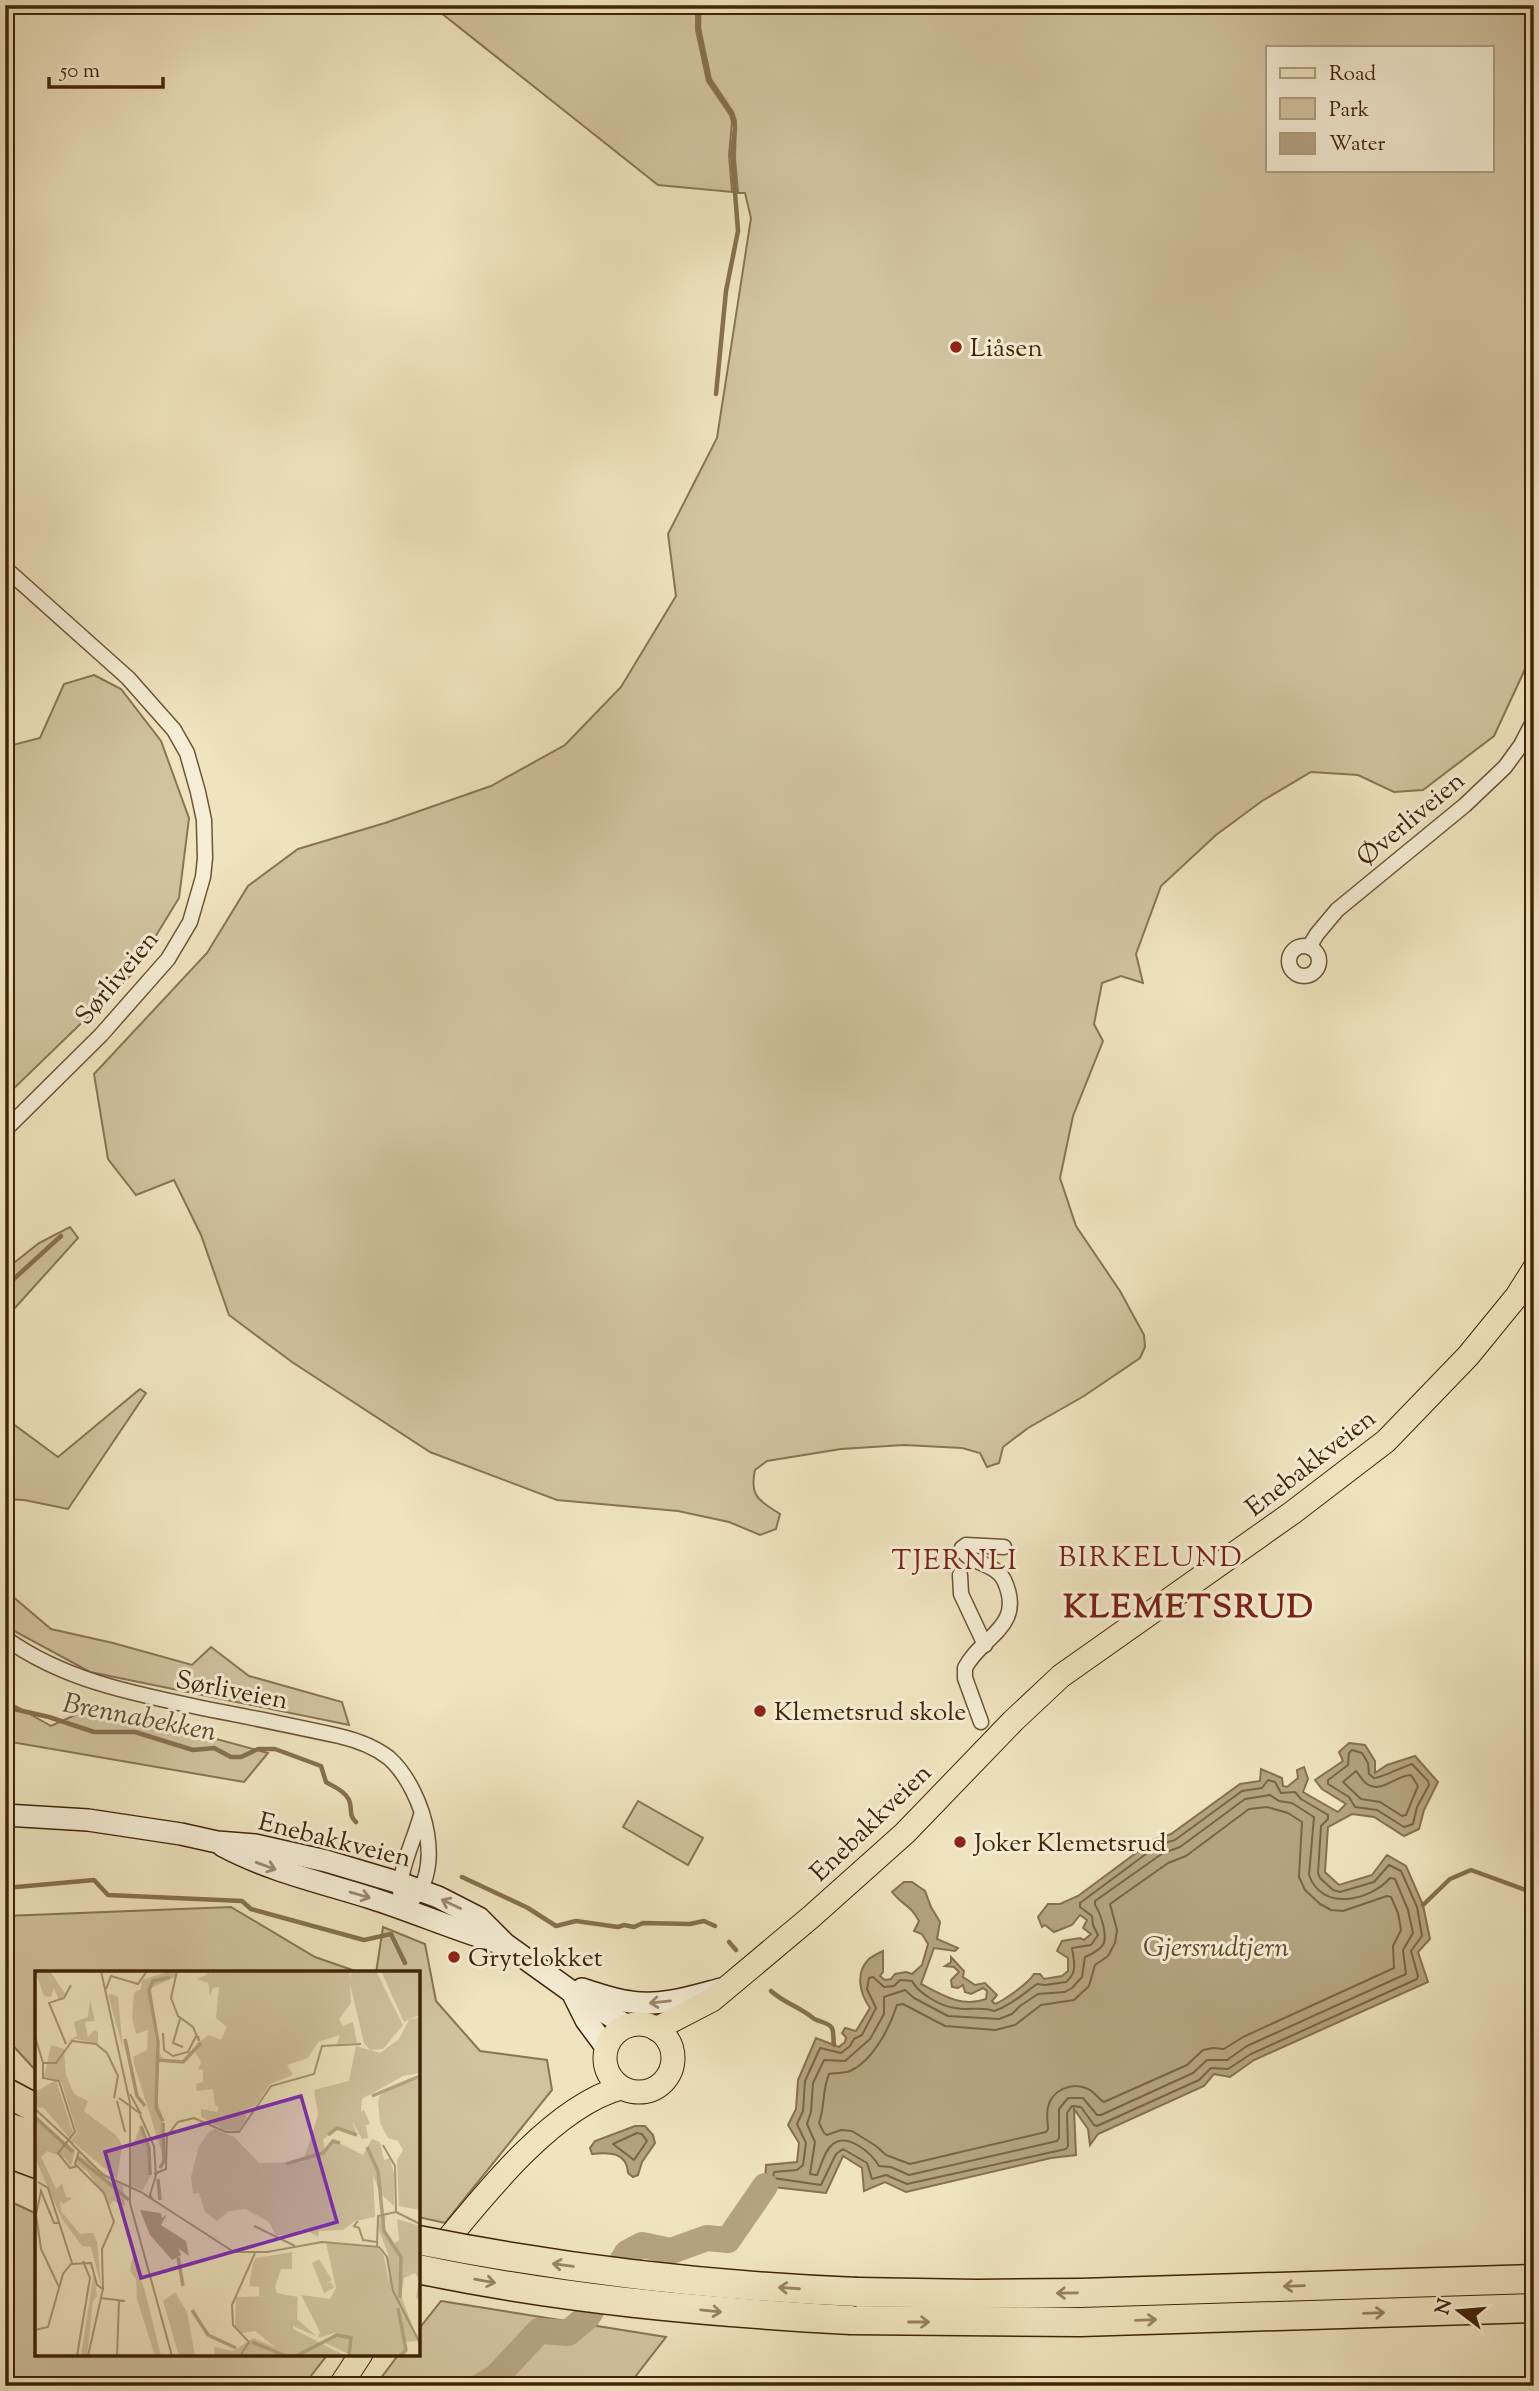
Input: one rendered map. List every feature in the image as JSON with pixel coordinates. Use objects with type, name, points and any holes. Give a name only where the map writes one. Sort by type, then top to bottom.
[{"type":"highway","points":[[5,2092],[35,2108]]},
{"type":"highway","points":[[5,2126],[35,2136]]},
{"type":"highway","points":[[5,2152],[35,2163]]},
{"type":"highway","points":[[420,2240],[542,2262],[648,2276],[857,2292],[1055,2293],[1534,2279]]},
{"type":"highway","points":[[420,2269],[537,2290],[643,2304],[851,2320],[1080,2322],[1534,2308]]},
{"type":"main road","name":"Enebakkveien","points":[[5,1815],[127,1825],[217,1842],[268,1847],[410,1886],[479,1918],[505,1944],[566,1988],[627,2026],[642,2024],[656,2029],[719,1993],[811,1917],[905,1833],[1013,1721],[1061,1676],[1165,1600],[1270,1529],[1386,1441],[1468,1356],[1517,1296],[1534,1269]]},
{"type":"main road","name":"Enebakkveien","points":[[217,1842],[250,1860],[274,1869],[402,1908],[505,1944]]},
{"type":"main road","name":"Enebakkveien","points":[[566,1988],[606,2057],[614,2082],[621,2088]]},
{"type":"main road","points":[[566,1988],[646,2004],[719,1993]]},
{"type":"main road","name":"Enebakkveien","points":[[672,2049],[719,1993]]},
{"type":"main road","points":[[565,2117],[606,2057],[614,2034],[627,2026]]},
{"type":"main road","points":[[420,2273],[495,2184],[565,2117],[597,2097],[621,2088],[631,2092],[648,2092],[666,2082],[672,2071],[672,2049],[666,2037],[656,2029]]},
{"type":"main road","points":[[340,2386],[360,2356]]},
{"type":"street","name":"Sørliveien","points":[[5,568],[128,678],[174,730],[187,753],[198,792],[204,820],[205,858],[203,877],[190,922],[168,959],[101,1035],[5,1130]]},
{"type":"street","name":"Øverliveien","points":[[1309,947],[1337,911],[1505,767],[1534,720]]},
{"type":"street","points":[[981,1722],[964,1672],[967,1664],[1006,1621],[1009,1605],[1002,1577],[995,1569],[967,1557],[962,1548],[966,1545],[1004,1547]]},
{"type":"street","points":[[960,1575],[961,1594],[985,1645]]},
{"type":"street","name":"Sørliveien","points":[[5,1638],[66,1672],[106,1686],[351,1739],[386,1756],[404,1774],[416,1795],[429,1839],[425,1872],[410,1886],[399,1896],[402,1908],[410,1904],[410,1886],[421,1815]]},
{"type":"green space","points":[[431,5],[696,5],[696,30],[707,81],[732,122],[729,155],[732,192],[658,185]]},
{"type":"green space","points":[[702,5],[1534,5],[1534,416],[1529,494],[1534,526],[1534,638],[1526,667],[1494,736],[1423,790],[1394,792],[1358,775],[1311,772],[1262,801],[1216,835],[1161,886],[1136,954],[1143,983],[1121,976],[1102,983],[1094,1024],[1103,1041],[1073,1116],[1060,1178],[1076,1226],[1120,1291],[1144,1335],[1145,1347],[1140,1358],[1084,1396],[1028,1428],[1003,1447],[999,1463],[987,1467],[980,1453],[962,1448],[904,1445],[841,1449],[767,1461],[755,1470],[755,1492],[762,1501],[780,1514],[776,1529],[760,1535],[729,1522],[678,1511],[557,1500],[430,1452],[292,1362],[229,1315],[201,1235],[174,1180],[136,1195],[108,1159],[94,1074],[207,953],[248,886],[298,849],[385,823],[491,786],[565,745],[621,687],[676,596],[668,534],[717,438],[751,218],[745,193],[738,193],[736,121],[711,79],[699,23]]},
{"type":"green space","points":[[94,675],[121,689],[161,741],[189,818],[179,898],[133,973],[5,1097],[5,747],[40,738],[64,684]]},
{"type":"green space","points":[[70,1227],[78,1238],[5,1319],[5,1270],[39,1243]]},
{"type":"green space","points":[[140,1389],[146,1393],[68,1509],[5,1499],[5,1418],[58,1457]]},
{"type":"green space","points":[[5,1590],[51,1629],[192,1665],[211,1647],[249,1676],[342,1702],[349,1725],[90,1672],[5,1626]]},
{"type":"green space","points":[[5,1700],[51,1726],[95,1706],[268,1753],[244,1782],[5,1741]]},
{"type":"green space","points":[[638,1801],[703,1838],[688,1865],[623,1827]]},
{"type":"green space","points":[[231,1907],[315,1957],[355,1971],[35,1971],[35,2070],[5,2037],[5,1916]]},
{"type":"green space","points":[[383,1927],[425,1944],[436,2001],[480,2051],[547,2060],[552,2090],[445,2223],[420,2217],[420,1971],[376,1971]]},
{"type":"green space","points":[[5,2199],[35,2213],[35,2356],[326,2356],[303,2386],[5,2386]]},
{"type":"green space","points":[[441,2301],[666,2337],[628,2386],[375,2386],[398,2356],[420,2356],[420,2327]]},
{"type":"water","name":"Gjersrudtjern","points":[[1349,1743],[1365,1745],[1375,1761],[1375,1773],[1387,1765],[1415,1756],[1438,1782],[1424,1810],[1419,1829],[1404,1836],[1374,1817],[1352,1814],[1328,1827],[1325,1872],[1339,1885],[1372,1875],[1387,1855],[1406,1866],[1423,1905],[1430,1939],[1418,1952],[1428,1982],[1254,2060],[1230,2077],[1214,2074],[1204,2086],[1098,2134],[1090,2145],[1088,2129],[1074,2109],[1076,2155],[1051,2158],[906,2192],[885,2182],[864,2191],[862,2168],[843,2156],[826,2193],[765,2186],[766,2165],[797,2162],[799,2143],[788,2125],[796,2109],[798,2080],[816,2038],[839,2047],[845,2042],[846,2037],[842,2033],[845,2028],[856,2031],[870,2008],[860,1984],[864,1966],[883,1951],[883,1972],[880,1976],[885,1980],[891,1979],[895,1974],[912,1974],[922,1965],[928,1944],[922,1934],[914,1931],[919,1921],[913,1911],[892,1892],[904,1882],[912,1882],[925,1891],[940,1922],[937,1939],[958,1948],[955,1951],[934,1948],[921,1984],[960,2001],[986,1999],[987,1991],[983,1988],[971,1994],[965,1992],[963,1985],[952,1987],[951,1980],[959,1972],[954,1967],[945,1966],[951,1962],[951,1957],[964,1971],[963,1977],[975,1985],[985,1983],[997,1995],[992,2001],[995,2004],[1016,1991],[1034,1974],[1040,1974],[1044,1979],[1062,1976],[1068,1971],[1068,1958],[1057,1951],[1062,1941],[1080,1938],[1084,1940],[1091,1934],[1083,1928],[1087,1920],[1080,1915],[1072,1925],[1054,1932],[1045,1925],[1042,1927],[1038,1917],[1048,1904],[1060,1904],[1078,1896],[1155,1839],[1171,1834],[1240,1784],[1260,1781],[1261,1769],[1282,1778],[1283,1786],[1287,1787],[1298,1778],[1297,1770],[1304,1767],[1308,1779],[1303,1792],[1338,1812],[1346,1804],[1322,1789],[1315,1780],[1343,1761],[1339,1752]]},
{"type":"water","points":[[635,2126],[645,2126],[653,2135],[655,2143],[642,2162],[638,2175],[633,2177],[628,2173],[621,2157],[605,2153],[592,2154],[590,2148],[595,2141]]},
{"type":"waterway","points":[[699,5],[699,31],[709,80],[732,114],[735,128],[732,154],[738,231],[726,291],[716,394]]},
{"type":"waterway","points":[[5,1287],[61,1236]]},
{"type":"waterway","name":"Brennabekken","points":[[5,1707],[49,1717],[94,1732],[135,1732],[193,1750],[214,1748],[231,1757],[241,1757],[258,1749],[275,1749],[321,1766],[326,1782],[347,1797],[356,1822]]},
{"type":"waterway","points":[[1423,1905],[1450,1879],[1471,1870],[1534,1893]]},
{"type":"waterway","name":"Brennabekken","points":[[462,1877],[528,1908],[556,1926],[576,1921],[618,1927],[634,1927],[643,1923],[690,1924],[704,1921],[715,1926]]},
{"type":"waterway","points":[[5,1888],[94,1880],[108,1895],[242,1901],[251,1909],[364,1940],[391,1934],[405,1963]]},
{"type":"waterway","points":[[729,1942],[736,1950]]},
{"type":"waterway","points":[[771,1991],[831,2026],[834,2045]]},
{"type":"waterway","points":[[481,2386],[496,2377],[539,2331],[568,2333],[588,2316],[627,2253],[642,2245],[671,2251],[707,2238],[728,2240],[765,2186]]},
{"type":"place","name":"Liåsen","points":[[956,347]]},
{"type":"place","name":"Klemetsrud skole","points":[[760,1711]]},
{"type":"place","name":"Joker Klemetsrud","points":[[960,1842]]},
{"type":"place","name":"Grytelokket","points":[[454,1957]]},
{"type":"district","name":"BIRKELUND","points":[[1151,1556]]},
{"type":"district","name":"TJERNLI","points":[[955,1559]]},
{"type":"district","name":"KLEMETSRUD","points":[[1189,1605]]}]
